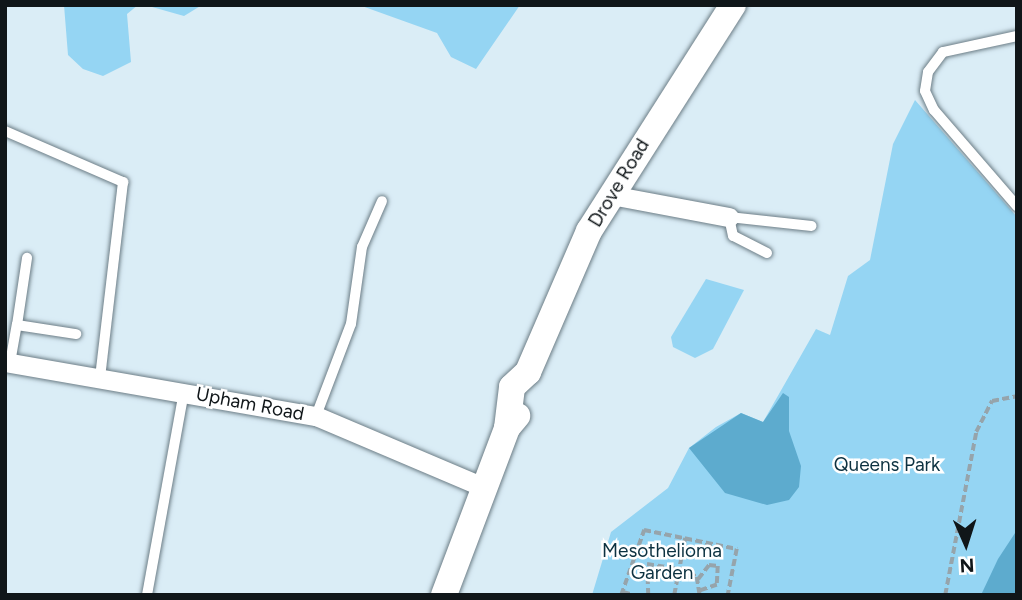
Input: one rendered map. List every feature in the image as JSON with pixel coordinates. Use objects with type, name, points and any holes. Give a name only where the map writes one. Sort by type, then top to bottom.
[{"type":"main road","name":"Drove Road","points":[[444,595],[507,428],[529,393],[528,372],[611,195],[733,5]]},
{"type":"street","points":[[611,195],[729,217]]},
{"type":"street","name":"Upham Road","points":[[8,363],[184,391],[316,416],[483,486]]},
{"type":"lane","points":[[1017,36],[943,52],[925,91],[942,121],[1017,206]]},
{"type":"lane","points":[[5,131],[124,182],[100,378]]},
{"type":"lane","points":[[316,416],[351,324],[362,247],[382,201]]},
{"type":"lane","points":[[767,253],[733,236],[729,217],[812,226]]},
{"type":"lane","points":[[8,363],[27,258]]},
{"type":"lane","points":[[17,325],[76,334]]},
{"type":"lane","points":[[147,595],[184,391]]},
{"type":"path","points":[[945,595],[976,432],[992,401],[1017,396]]},
{"type":"path","points":[[634,595],[621,594],[644,530],[737,549],[728,595]]},
{"type":"path","points":[[674,595],[685,538]]},
{"type":"path","points":[[648,595],[647,564],[679,569],[698,579]]},
{"type":"path","points":[[709,565],[718,566],[717,585],[700,593],[698,579],[709,565]]},
{"type":"green space","points":[[64,5],[138,5],[127,14],[131,62],[103,76],[83,69],[68,55]]},
{"type":"green space","points":[[145,5],[202,5],[184,16]]},
{"type":"green space","points":[[359,5],[520,5],[476,69],[451,57],[437,33]]},
{"type":"green space","name":"Queens Park","points":[[915,100],[1017,217],[1017,595],[592,595],[611,532],[668,488],[689,448],[716,427],[741,413],[763,422],[816,329],[830,335],[848,276],[870,260],[893,144]]},
{"type":"green space","points":[[706,279],[744,290],[713,349],[695,358],[673,347],[671,337]]},
{"type":"shaded area","points":[[783,393],[789,397],[789,431],[801,466],[799,487],[789,500],[767,505],[725,493],[689,448],[741,413],[763,422]]},
{"type":"shaded area","points":[[1017,530],[1017,595],[981,595],[998,559]]},
{"type":"park label","name":"Mesothelioma Garden","points":[[662,562]]}]
